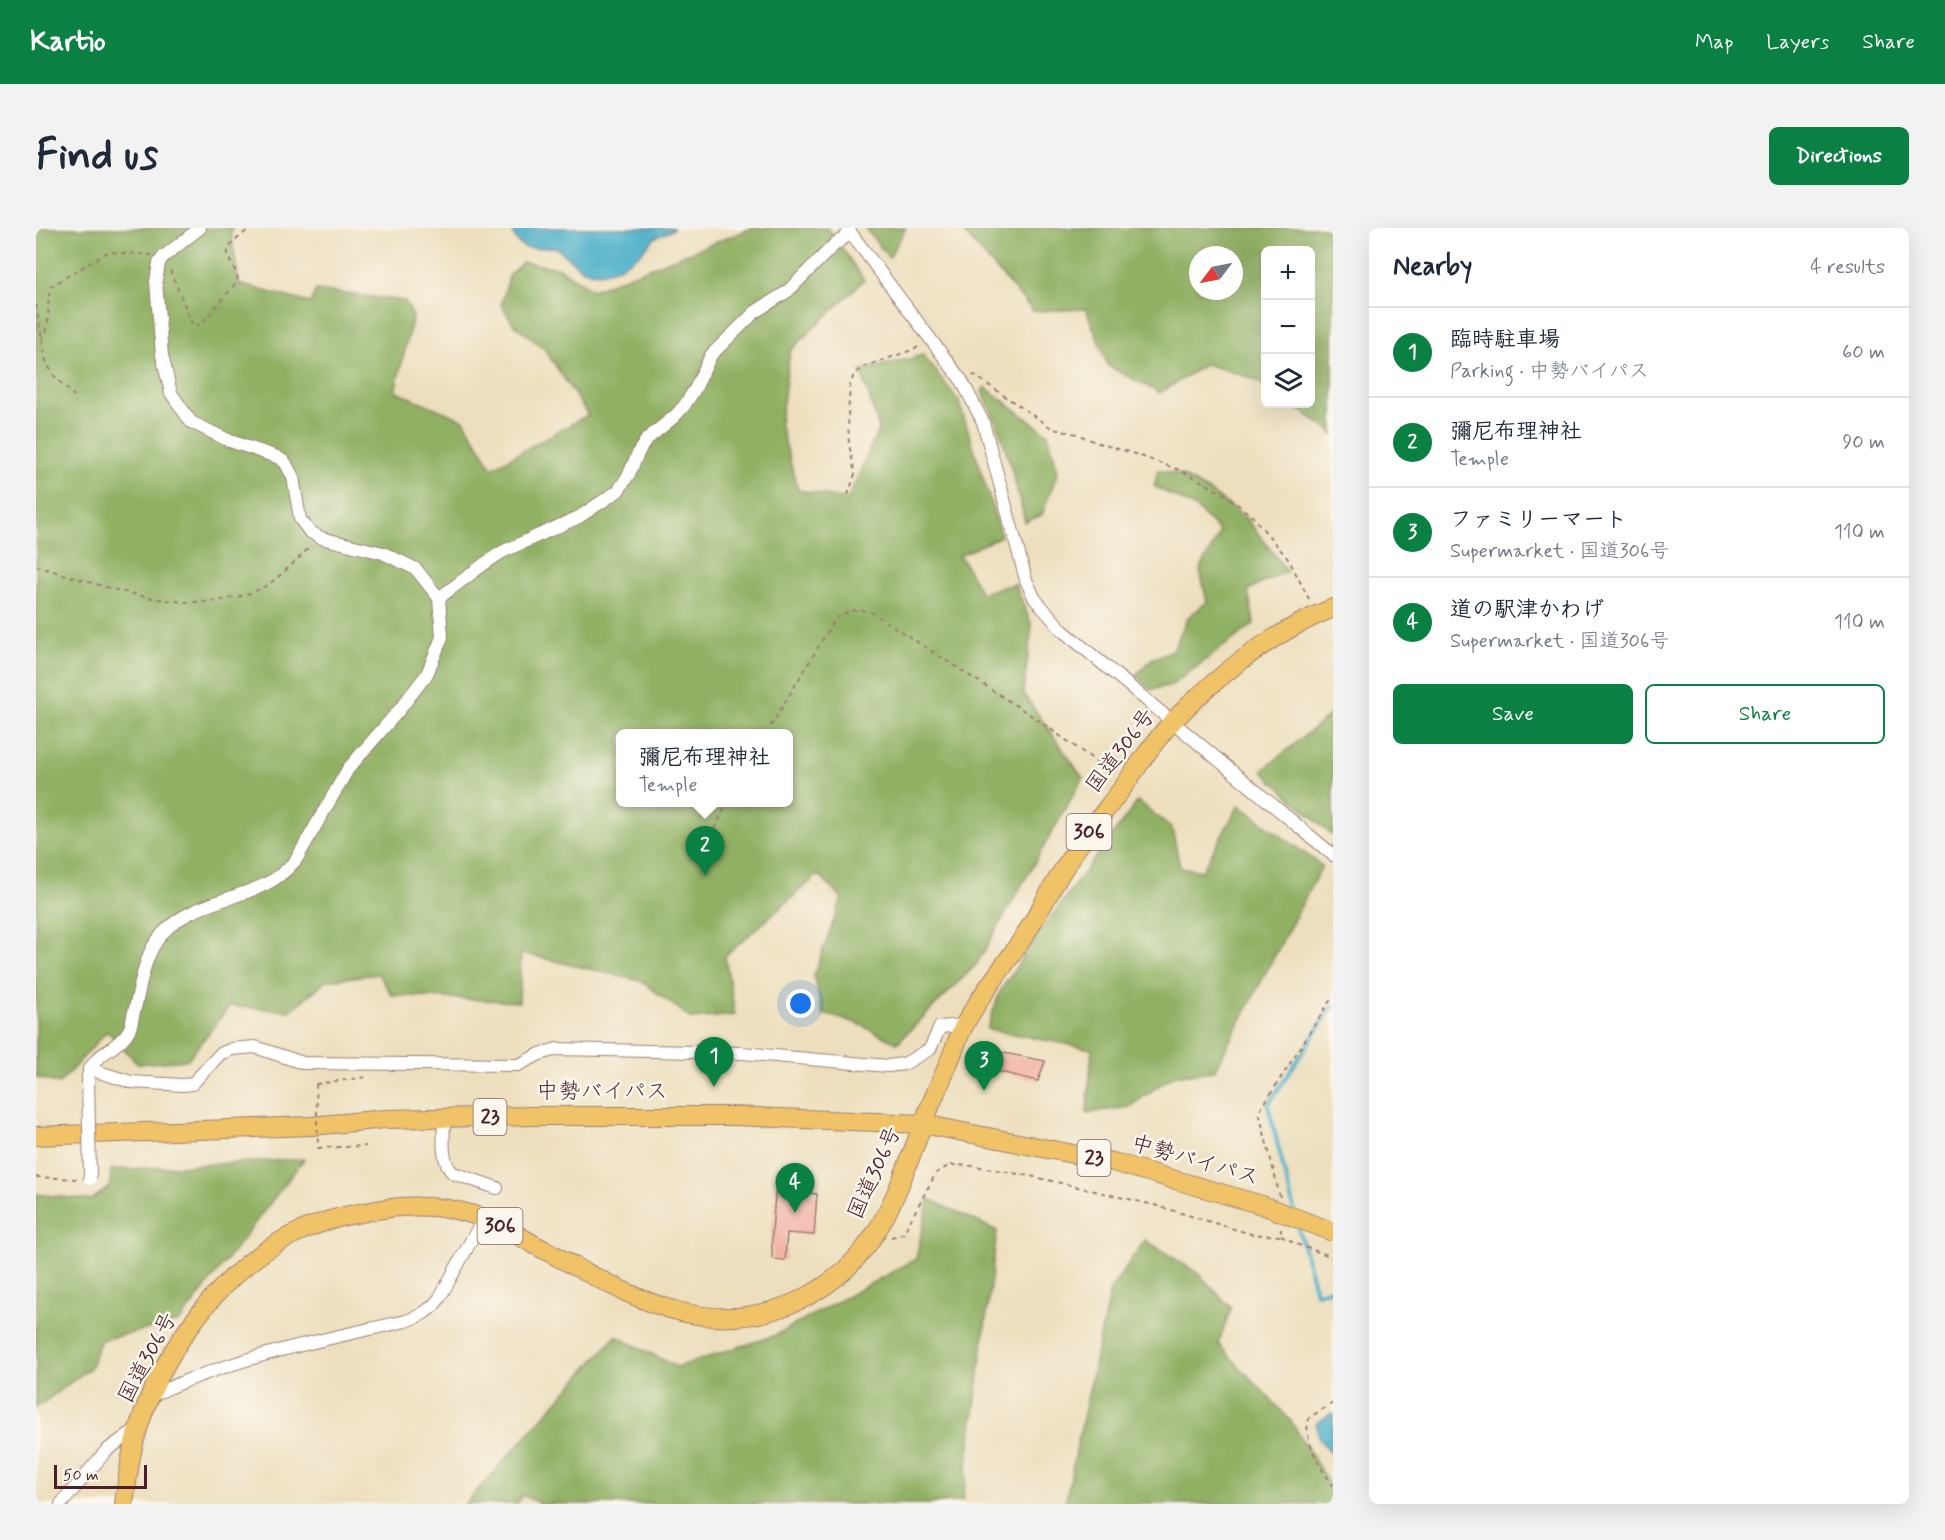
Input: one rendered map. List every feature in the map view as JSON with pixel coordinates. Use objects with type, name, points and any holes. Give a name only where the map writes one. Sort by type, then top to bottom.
[{"type":"highway","name":"国道306号","points":[[124,1504],[134,1443],[139,1427],[151,1396],[189,1327],[214,1297],[252,1261],[290,1236],[321,1222],[348,1215],[407,1207],[470,1214],[624,1291],[674,1311],[707,1318],[746,1317],[768,1312],[813,1294],[844,1272],[878,1231],[902,1183],[923,1124],[964,1025],[1026,934],[1073,853],[1171,722],[1243,660],[1295,626],[1325,612]]},
{"type":"highway","name":"中勢バイパス","points":[[36,1136],[311,1126],[386,1119],[535,1116],[733,1116],[923,1124],[1113,1162],[1262,1205],[1333,1232]]},
{"type":"street","points":[[90,1179],[88,1073],[95,1059],[118,1044],[129,1030],[154,943],[167,927],[206,905],[264,885],[286,872],[296,860],[348,769],[427,674],[442,637],[439,598],[416,569],[382,553],[321,538],[303,525],[300,519],[293,477],[285,462],[277,457],[230,441],[191,422],[171,393],[162,355],[156,298],[159,263],[163,256],[200,228]]},
{"type":"street","points":[[439,598],[502,552],[579,517],[618,490],[647,439],[684,406],[711,355],[755,312],[788,291],[849,230],[962,381],[983,422],[1021,564],[1035,599],[1062,630],[1333,855]]},
{"type":"street","points":[[88,1073],[131,1082],[192,1084],[220,1054],[232,1049],[255,1047],[303,1063],[518,1065],[540,1054],[557,1049],[742,1053],[888,1066],[904,1064],[930,1049],[940,1027],[964,1025]]},
{"type":"street","points":[[444,1118],[445,1162],[449,1170],[497,1188]]},
{"type":"street","points":[[151,1396],[187,1379],[251,1358],[420,1316],[434,1306],[439,1299],[483,1219]]},
{"type":"street","points":[[62,1504],[106,1451],[139,1427]]},
{"type":"path","points":[[42,340],[48,324],[51,286],[108,252],[163,256],[193,326],[201,324],[237,282],[238,274],[228,257],[228,251],[230,246],[250,228]]},
{"type":"path","points":[[36,305],[46,362],[50,371],[74,396]]},
{"type":"path","points":[[848,495],[855,474],[849,444],[848,416],[852,378],[860,369],[915,349],[931,339]]},
{"type":"path","points":[[962,381],[974,375],[1053,429],[1077,434],[1182,471],[1227,495],[1253,517],[1289,560],[1325,612]]},
{"type":"path","points":[[36,566],[146,598],[203,602],[236,597],[264,587],[321,538]]},
{"type":"path","points":[[769,729],[835,619],[847,612],[859,609],[871,612],[1032,716],[1126,783]]},
{"type":"path","points":[[702,853],[725,807]]},
{"type":"path","points":[[1280,1206],[1280,1196],[1259,1112],[1333,996]]},
{"type":"path","points":[[366,1146],[318,1148],[316,1084],[372,1076]]},
{"type":"path","points":[[878,1231],[894,1238],[903,1234],[936,1173],[950,1165],[974,1166],[1035,1176],[1154,1205],[1251,1234],[1281,1236],[1296,1244],[1333,1257]]},
{"type":"path","points":[[36,1177],[90,1179]]},
{"type":"path","points":[[1281,1226],[1281,1236]]},
{"type":"path","points":[[1333,1403],[1310,1418],[1307,1428],[1321,1469],[1333,1486]]},
{"type":"green space","points":[[36,228],[233,228],[231,232],[239,284],[310,303],[316,290],[405,301],[413,316],[395,391],[464,420],[492,468],[588,415],[544,348],[514,325],[501,305],[510,274],[523,262],[559,268],[593,290],[752,228],[828,228],[864,280],[790,351],[780,424],[798,490],[848,499],[879,428],[861,371],[923,355],[959,401],[1001,536],[960,555],[981,593],[1015,584],[1032,626],[1023,693],[1083,778],[976,965],[897,1043],[857,1023],[823,1014],[814,975],[842,898],[818,875],[725,956],[735,1015],[692,1019],[641,981],[521,953],[519,1002],[392,995],[378,974],[327,980],[290,1011],[230,1006],[187,1060],[138,1064],[107,1031],[59,1084],[36,1077]]},
{"type":"green space","points":[[865,228],[906,228],[889,258]]},
{"type":"green space","points":[[960,228],[1333,228],[1333,435],[1297,408],[1315,408],[1315,246],[1261,246],[1261,383],[1254,379],[1206,364],[1160,393],[1108,366],[1086,309],[1033,311]]},
{"type":"green space","points":[[985,387],[1048,434],[1058,471],[1042,515],[1025,522],[1002,439],[982,392]]},
{"type":"green space","points":[[1158,470],[1181,475],[1212,493],[1246,518],[1287,571],[1248,590],[1254,624],[1172,685],[1150,690],[1136,675],[1152,659],[1173,650],[1188,617],[1207,602],[1200,570],[1220,532],[1196,508],[1154,486]]},
{"type":"green space","points":[[1333,714],[1333,836],[1262,771]]},
{"type":"green space","points":[[1138,801],[1172,828],[1180,867],[1202,871],[1239,805],[1322,866],[1214,1071],[1173,1076],[1129,1107],[1087,1113],[1092,1049],[987,1029],[1000,991],[1043,927]]},
{"type":"green space","points":[[304,1159],[179,1322],[101,1340],[90,1368],[36,1408],[36,1194],[91,1200],[110,1186],[111,1170]]},
{"type":"green space","points":[[929,1199],[997,1231],[963,1501],[927,1504],[542,1504],[522,1495],[517,1504],[465,1504],[616,1336],[677,1367],[776,1335],[916,1259]]},
{"type":"green space","points":[[1145,1240],[1199,1274],[1231,1308],[1218,1344],[1291,1421],[1333,1491],[1333,1504],[1065,1504],[1110,1290]]},
{"type":"water","points":[[511,228],[674,228],[656,237],[626,264],[598,273],[584,270],[554,247],[527,248],[522,246],[514,237]]},
{"type":"water","points":[[1333,1412],[1333,1456],[1319,1439],[1316,1423]]},
{"type":"building","points":[[999,1052],[1045,1061],[1038,1081],[992,1070]]},
{"type":"building","points":[[776,1185],[797,1186],[797,1192],[817,1194],[814,1235],[787,1233],[785,1260],[772,1259]]},
{"type":"waterway","points":[[1294,1210],[1268,1105],[1333,1006]]},
{"type":"waterway","points":[[1298,1226],[1316,1293],[1333,1289]]},
{"type":"place","name":"彌尼布理神社","points":[[705,876]]},
{"type":"place","name":"臨時駐車場","points":[[714,1087]]},
{"type":"place","name":"ファミリーマート","points":[[984,1091]]},
{"type":"place","name":"道の駅津かわげ","points":[[795,1213]]}]
